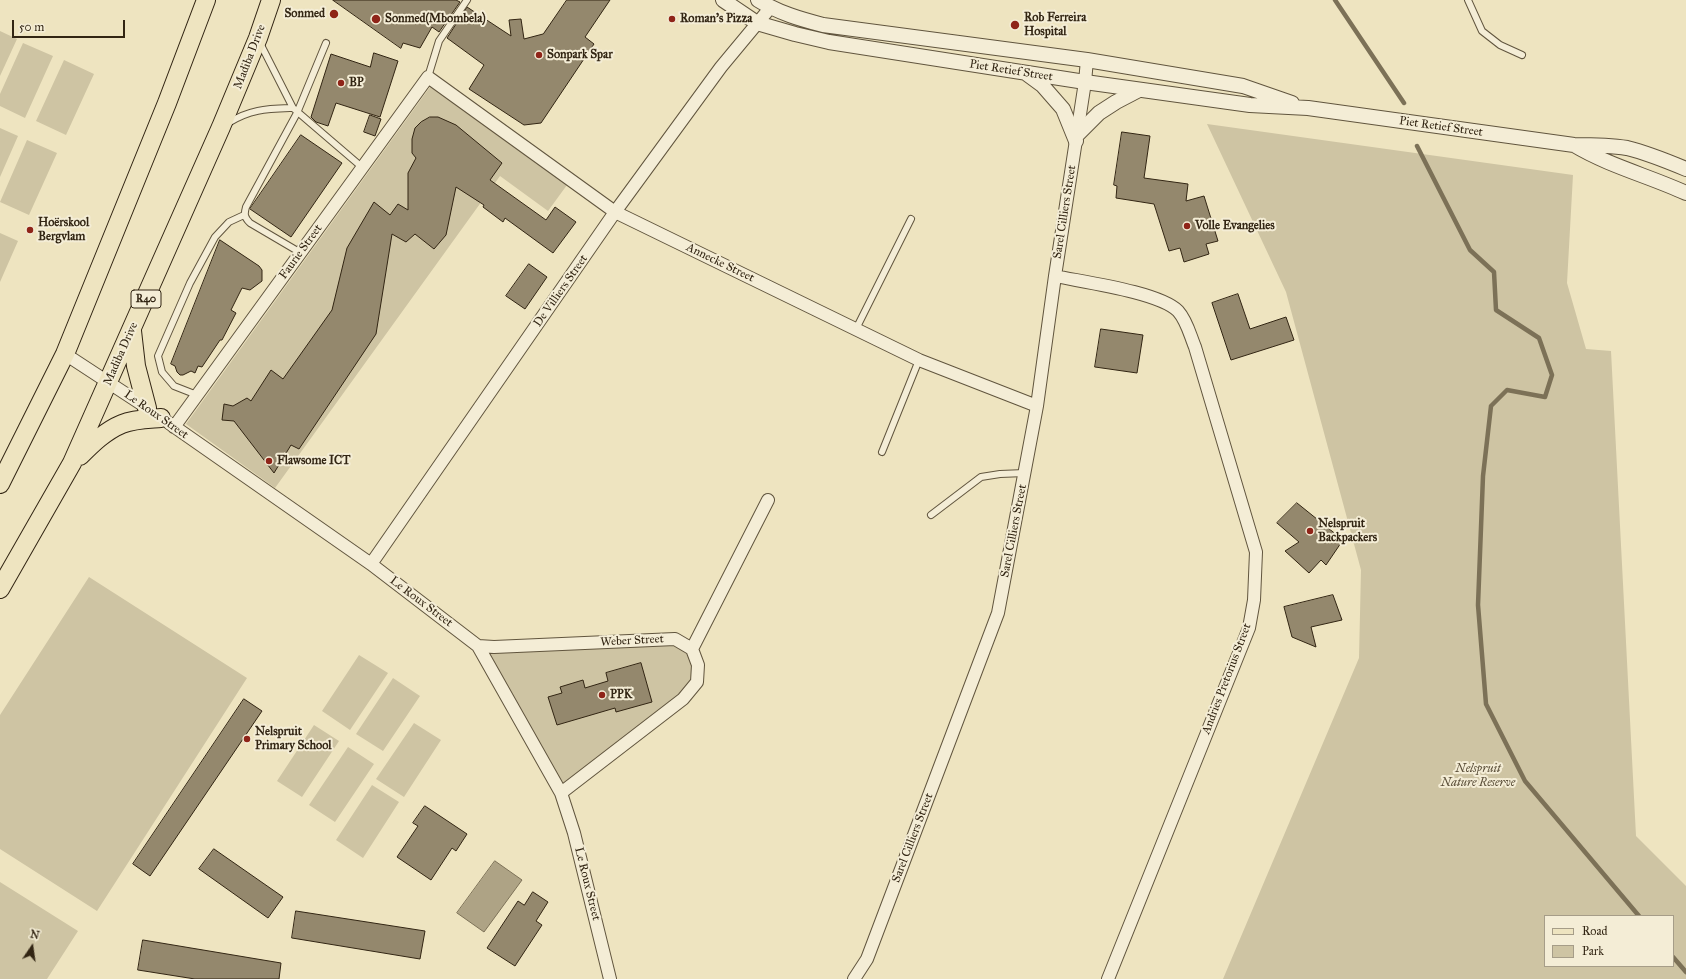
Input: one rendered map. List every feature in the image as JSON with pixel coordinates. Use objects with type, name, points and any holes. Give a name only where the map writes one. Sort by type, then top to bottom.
[{"type":"main road","name":"Madiba Drive","points":[[0,589],[72,463],[221,128],[258,38],[271,0]]},
{"type":"main road","points":[[0,484],[65,354],[167,103],[204,3]]},
{"type":"main road","points":[[72,463],[99,437],[122,424],[139,420],[161,418],[136,366],[132,330]]},
{"type":"street","name":"Piet Retief Street","points":[[723,0],[757,23],[829,42],[1085,82],[1250,105],[1308,108],[1574,145],[1601,145],[1627,148],[1665,160],[1686,169]]},
{"type":"street","name":"Piet Retief Street","points":[[758,0],[770,8],[788,16],[823,25],[1087,60],[1243,86],[1308,108]]},
{"type":"street","name":"De Villiers Street","points":[[371,564],[615,212],[721,68],[770,8]]},
{"type":"street","name":"Sarel Cilliers Street","points":[[854,979],[867,959],[998,613],[1037,406],[1054,276],[1085,82],[1087,60]]},
{"type":"street","points":[[1026,73],[1042,85],[1063,109],[1076,139],[1099,113],[1116,102],[1140,90]]},
{"type":"street","name":"Faurie Street","points":[[161,418],[197,395],[428,77]]},
{"type":"street","name":"Annecke Street","points":[[428,77],[615,212],[919,360],[1037,406]]},
{"type":"street","name":"Piet Retief Street","points":[[1574,145],[1592,156],[1659,180],[1686,193]]},
{"type":"street","points":[[1627,148],[1686,161]]},
{"type":"street","name":"Andries Pretorius Street","points":[[1054,276],[1148,295],[1177,310],[1184,319],[1195,347],[1256,552],[1254,600],[1249,628],[1108,979]]},
{"type":"street","name":"Le Roux Street","points":[[65,354],[109,382],[371,564],[478,646],[561,793],[574,833],[610,979]]},
{"type":"street","points":[[561,793],[683,699],[696,682],[698,665],[692,649],[768,500]]},
{"type":"street","name":"Weber Street","points":[[478,646],[494,647],[675,639],[692,649]]},
{"type":"lane","points":[[428,77],[439,41],[467,0]]},
{"type":"lane","points":[[1468,0],[1482,31],[1500,45],[1522,55]]},
{"type":"lane","points":[[258,38],[295,110],[363,168]]},
{"type":"lane","points":[[301,253],[250,223],[244,215],[246,207],[295,110],[326,43]]},
{"type":"lane","points":[[221,128],[249,112],[263,108],[295,110]]},
{"type":"lane","points":[[197,395],[174,386],[162,372],[158,356],[190,283],[215,238],[229,222],[244,215]]},
{"type":"lane","points":[[856,329],[911,219]]},
{"type":"lane","points":[[882,452],[919,360]]},
{"type":"lane","points":[[930,515],[981,478],[1000,474],[1025,473]]},
{"type":"green space","points":[[0,31],[17,39],[0,76]]},
{"type":"green space","points":[[23,43],[53,56],[25,118],[0,106],[0,94]]},
{"type":"green space","points":[[64,60],[94,74],[66,135],[36,121]]},
{"type":"green space","points":[[430,87],[567,185],[548,211],[500,176],[275,488],[186,424]]},
{"type":"green space","name":"Nelspruit Nature Reserve","points":[[1207,124],[1573,175],[1567,283],[1586,349],[1611,351],[1636,836],[1686,886],[1686,979],[1223,979],[1359,658],[1361,570],[1286,292]]},
{"type":"green space","points":[[0,128],[18,136],[0,177]]},
{"type":"green space","points":[[27,140],[57,153],[29,215],[0,202]]},
{"type":"green space","points":[[0,233],[18,241],[0,282]]},
{"type":"green space","points":[[89,577],[247,678],[97,911],[0,849],[0,715]]},
{"type":"green space","points":[[675,639],[692,651],[697,682],[561,793],[478,646]]},
{"type":"green space","points":[[359,655],[388,673],[350,730],[322,711]]},
{"type":"green space","points":[[393,678],[420,696],[383,751],[356,734]]},
{"type":"green space","points":[[414,723],[441,740],[404,797],[376,779]]},
{"type":"green space","points":[[314,725],[339,741],[302,797],[277,781]]},
{"type":"green space","points":[[348,747],[374,764],[335,822],[309,805]]},
{"type":"green space","points":[[372,785],[399,802],[363,858],[336,840]]},
{"type":"green space","points":[[0,882],[78,931],[47,979],[0,979]]},
{"type":"shaded area","points":[[495,861],[522,880],[484,932],[457,913]]},
{"type":"building","points":[[333,0],[456,0],[460,2],[439,32],[432,27],[420,48],[403,43],[401,48]]},
{"type":"building","points":[[567,0],[610,0],[585,37],[594,44],[541,123],[524,125],[469,89],[484,65],[447,38],[467,7],[511,36],[509,20],[521,19],[524,39],[543,34]]},
{"type":"building","points":[[374,53],[398,61],[380,117],[336,103],[328,126],[316,122],[311,117],[331,54],[370,67]]},
{"type":"building","points":[[370,115],[381,119],[375,136],[364,132]]},
{"type":"building","points":[[430,117],[438,117],[456,125],[502,163],[490,180],[546,220],[555,207],[576,222],[553,253],[505,218],[503,222],[483,207],[484,205],[456,187],[446,235],[434,249],[415,234],[406,242],[392,234],[376,334],[299,449],[291,445],[274,473],[234,421],[222,420],[224,404],[233,406],[247,398],[251,401],[271,370],[283,379],[332,310],[347,248],[374,202],[390,215],[398,204],[408,210],[408,173],[416,158],[412,153],[412,139],[415,128],[421,122]]},
{"type":"building","points":[[1122,132],[1150,136],[1144,178],[1188,184],[1186,201],[1204,196],[1218,241],[1206,244],[1209,254],[1184,262],[1180,248],[1169,251],[1154,204],[1116,198],[1117,186],[1114,185]]},
{"type":"building","points":[[301,135],[342,163],[291,237],[250,209]]},
{"type":"building","points":[[220,240],[259,266],[262,270],[262,281],[250,290],[242,288],[231,310],[236,313],[222,340],[220,340],[202,367],[198,366],[195,373],[191,371],[180,375],[175,366],[171,364]]},
{"type":"building","points":[[529,264],[547,277],[525,309],[506,296]]},
{"type":"building","points":[[1238,294],[1250,329],[1286,317],[1294,340],[1231,360],[1212,303]]},
{"type":"building","points":[[1101,329],[1143,335],[1137,373],[1095,367]]},
{"type":"building","name":"Nelspruit Backpackers","points":[[1297,503],[1343,540],[1326,565],[1321,560],[1309,573],[1285,551],[1299,542],[1277,523]]},
{"type":"building","points":[[1333,595],[1342,620],[1311,627],[1316,647],[1292,637],[1284,607]]},
{"type":"building","name":"PPK","points":[[641,663],[652,702],[616,712],[615,708],[557,725],[548,697],[562,693],[560,687],[583,680],[585,688],[608,681],[606,673]]},
{"type":"building","points":[[244,699],[262,711],[150,876],[133,864]]},
{"type":"building","points":[[425,806],[467,834],[456,851],[452,848],[431,880],[397,857],[418,826],[413,823]]},
{"type":"building","points":[[214,849],[283,897],[268,918],[199,869]]},
{"type":"building","points":[[533,892],[548,902],[536,921],[542,925],[515,966],[487,948],[518,901],[524,905]]},
{"type":"building","points":[[296,911],[425,931],[420,959],[292,938]]},
{"type":"building","points":[[143,940],[281,963],[279,979],[195,979],[138,970]]},
{"type":"waterway","points":[[1335,0],[1404,103]]},
{"type":"waterway","points":[[1417,146],[1470,250],[1494,272],[1496,310],[1539,338],[1552,375],[1545,397],[1507,390],[1491,406],[1483,476],[1478,605],[1486,704],[1525,781],[1638,915]]},
{"type":"waterway","points":[[1674,958],[1686,972]]},
{"type":"place","name":"Sonmed","points":[[334,14]]},
{"type":"place","name":"Sonmed(Mbombela)","points":[[376,19]]},
{"type":"place","name":"Roman's Pizza","points":[[672,19]]},
{"type":"place","name":"Rob Ferreira Hospital","points":[[1015,25]]},
{"type":"place","name":"Sonpark Spar","points":[[539,55]]},
{"type":"place","name":"BP","points":[[341,83]]},
{"type":"place","name":"Volle Evangelies","points":[[1187,226]]},
{"type":"place","name":"Hoërskool Bergvlam","points":[[30,230]]},
{"type":"place","name":"Flawsome ICT","points":[[269,461]]},
{"type":"place","name":"Nelspruit Backpackers","points":[[1310,531]]},
{"type":"place","name":"PPK","points":[[602,695]]},
{"type":"place","name":"Nelspruit Primary School","points":[[247,739]]}]
